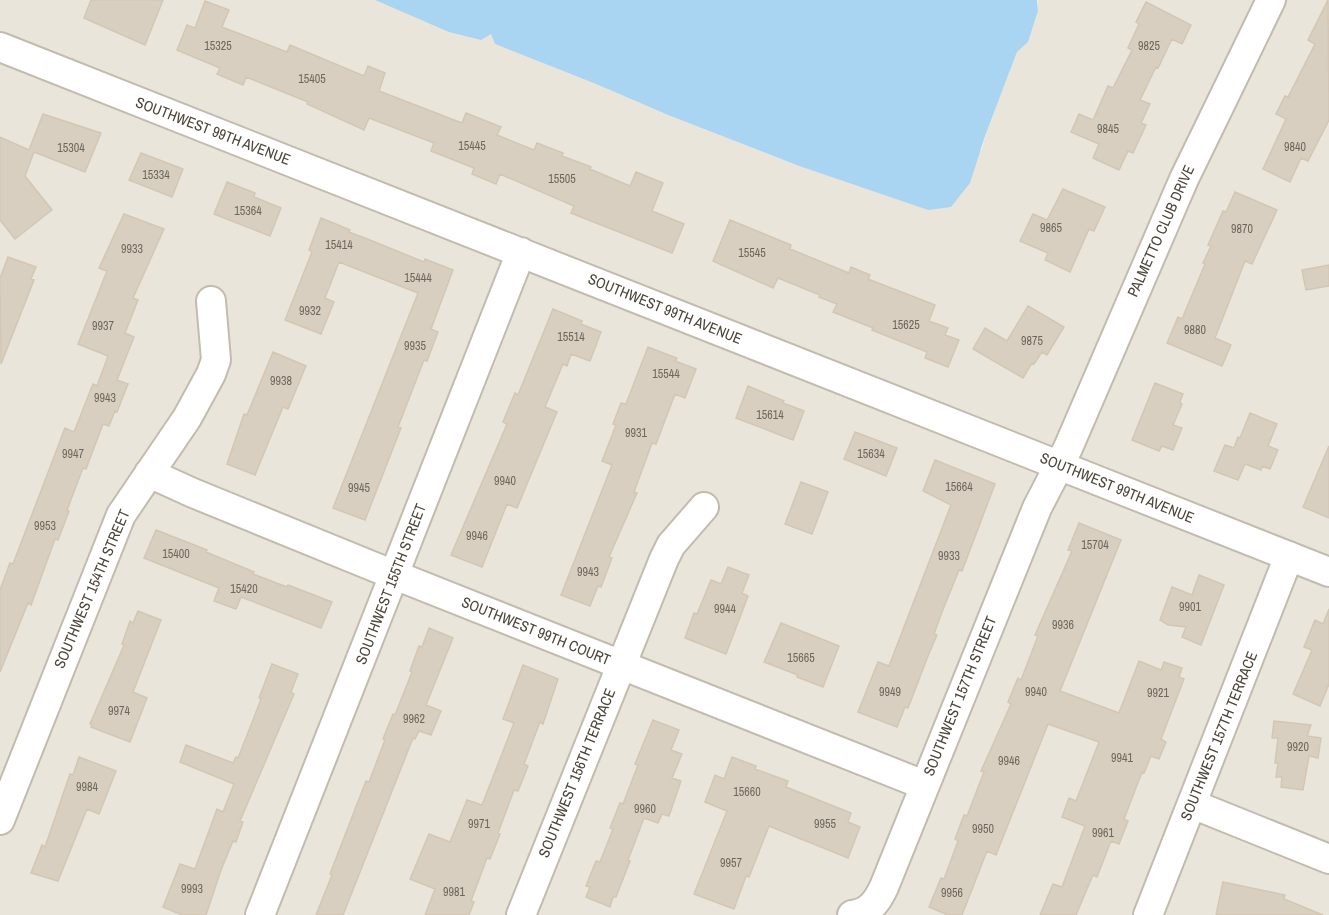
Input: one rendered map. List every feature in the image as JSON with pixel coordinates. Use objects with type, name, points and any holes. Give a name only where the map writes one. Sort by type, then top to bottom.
[{"type":"street","name":"PALMETTO CLUB DRIVE","points":[[1058,465],[1072,439],[1179,190],[1271,0]]},
{"type":"street","name":"SOUTHWEST 99TH AVENUE","points":[[0,47],[1329,572]]},
{"type":"street","name":"SOUTHWEST 155TH STREET","points":[[261,915],[521,252]]},
{"type":"street","name":"SOUTHWEST 154TH STREET","points":[[0,820],[111,536],[128,504],[204,390],[216,360],[210,301]]},
{"type":"street","name":"SOUTHWEST 157TH STREET","points":[[852,915],[862,914],[880,896],[1037,508],[1058,465]]},
{"type":"street","name":"SOUTHWEST 99TH COURT","points":[[149,473],[182,489],[394,575],[924,785]]},
{"type":"street","name":"SOUTHWEST 156TH TERRACE","points":[[521,915],[664,559],[671,545],[704,507]]},
{"type":"street","name":"SOUTHWEST 157TH TERRACE","points":[[1148,915],[1289,556]]},
{"type":"street","points":[[1192,804],[1329,859]]},
{"type":"shaded area","points":[[0,0],[375,0],[400,10],[491,34],[495,44],[668,115],[799,166],[928,210],[982,149],[1017,52],[1028,42],[1038,11],[1038,0],[1329,0],[1329,915],[0,915]]},
{"type":"water","points":[[375,0],[1037,0],[1038,11],[1028,42],[1017,52],[970,183],[951,207],[928,210],[799,166],[668,115],[495,44],[491,34],[481,40],[449,32]]},
{"type":"building","points":[[91,0],[163,0],[145,45],[84,18]]},
{"type":"building","points":[[1328,0],[1329,120],[1308,161],[1301,158],[1290,182],[1263,169],[1286,119],[1276,114],[1285,96],[1288,97],[1315,44],[1308,40]]},
{"type":"building","points":[[205,1],[229,10],[222,27],[287,52],[290,45],[364,76],[368,66],[385,73],[379,91],[462,123],[466,113],[501,127],[497,135],[534,150],[537,143],[563,153],[562,156],[630,186],[636,172],[663,183],[652,211],[684,224],[672,253],[571,213],[574,206],[500,174],[496,184],[472,174],[474,168],[431,151],[434,143],[369,118],[364,130],[307,104],[308,102],[246,77],[243,85],[217,74],[220,68],[177,50],[187,25],[195,28]]},
{"type":"building","points":[[1146,2],[1191,25],[1182,44],[1172,39],[1158,68],[1156,67],[1140,100],[1150,104],[1141,123],[1146,125],[1133,153],[1128,151],[1119,170],[1093,158],[1099,144],[1071,132],[1079,114],[1093,120],[1108,86],[1113,88],[1132,50],[1128,48],[1139,24],[1136,22]]},
{"type":"building","points":[[43,114],[101,133],[85,172],[34,152],[25,176],[52,210],[15,239],[0,220],[0,137],[29,150]]},
{"type":"building","points":[[141,153],[183,169],[172,197],[129,180]]},
{"type":"building","points":[[227,182],[255,193],[254,197],[281,208],[270,236],[214,214]]},
{"type":"building","points":[[1063,189],[1105,207],[1094,231],[1089,229],[1070,272],[1045,260],[1048,253],[1020,241],[1033,214],[1047,220]]},
{"type":"building","points":[[1235,192],[1277,210],[1252,264],[1245,261],[1215,338],[1231,345],[1222,366],[1167,343],[1178,317],[1182,319],[1205,264],[1203,263],[1211,246],[1208,245],[1223,211],[1226,212]]},
{"type":"building","points":[[124,214],[164,229],[133,298],[138,300],[125,333],[134,337],[117,380],[128,384],[117,412],[115,411],[109,426],[103,424],[86,469],[83,468],[58,540],[55,539],[31,605],[28,603],[0,672],[0,590],[10,563],[13,564],[65,428],[74,432],[93,384],[97,386],[108,356],[78,344],[107,271],[99,268]]},
{"type":"building","points":[[321,218],[350,230],[349,232],[424,262],[425,259],[453,270],[431,329],[438,332],[427,361],[424,360],[398,427],[401,428],[365,520],[333,508],[418,293],[339,262],[325,298],[334,302],[321,334],[285,320],[312,252],[309,250]]},
{"type":"building","points":[[730,220],[791,245],[790,249],[849,273],[851,267],[870,275],[868,279],[935,305],[929,321],[948,328],[945,335],[959,340],[948,367],[925,358],[927,352],[833,312],[837,304],[819,297],[820,295],[778,278],[773,288],[713,261]]},
{"type":"building","points":[[8,257],[36,267],[31,279],[34,280],[1,364],[0,278]]},
{"type":"building","points":[[1329,265],[1329,286],[1306,290],[1302,270]]},
{"type":"building","points":[[1028,306],[1064,327],[1047,355],[1042,352],[1023,378],[973,349],[985,328],[1007,341]]},
{"type":"building","points":[[553,309],[601,332],[590,361],[571,354],[567,366],[563,364],[545,407],[557,412],[517,508],[507,504],[482,567],[451,555],[507,424],[503,422],[515,393],[518,395]]},
{"type":"building","points":[[648,347],[677,358],[675,361],[696,369],[685,398],[675,394],[656,444],[652,443],[634,492],[637,493],[609,557],[612,558],[601,587],[598,586],[590,606],[561,595],[612,465],[602,461],[616,425],[613,424],[621,403],[626,404]]},
{"type":"building","points":[[273,352],[306,366],[288,409],[283,407],[255,475],[227,464],[244,414],[247,415]]},
{"type":"building","points":[[1155,383],[1183,394],[1180,402],[1182,404],[1173,425],[1182,428],[1173,450],[1162,446],[1159,451],[1132,440]]},
{"type":"building","points":[[748,386],[804,411],[793,440],[736,418]]},
{"type":"building","points":[[1250,413],[1277,424],[1268,446],[1278,450],[1270,469],[1262,466],[1261,470],[1245,464],[1238,480],[1214,471],[1225,445],[1234,448]]},
{"type":"building","points":[[855,432],[897,448],[886,476],[844,459]]},
{"type":"building","points":[[1329,446],[1329,518],[1303,507]]},
{"type":"building","points":[[935,460],[995,484],[962,571],[959,570],[942,612],[934,634],[937,635],[908,708],[905,707],[897,727],[858,712],[878,662],[889,666],[951,505],[923,491]]},
{"type":"building","points":[[801,482],[828,492],[812,534],[785,524]]},
{"type":"building","points":[[1079,523],[1121,540],[1060,691],[1119,713],[1139,661],[1161,670],[1164,662],[1182,668],[1179,677],[1184,679],[1161,739],[1166,742],[1159,759],[1151,756],[1144,773],[1142,772],[1124,819],[1128,821],[1119,844],[1111,841],[1097,877],[1093,875],[1076,915],[1040,915],[1053,884],[1062,887],[1085,826],[1062,817],[1069,798],[1076,801],[1099,742],[1048,724],[996,855],[987,851],[962,915],[948,915],[929,907],[941,878],[944,879],[958,841],[955,839],[964,815],[967,816],[984,772],[981,771],[1011,704],[1008,702],[1018,678],[1021,680],[1038,636],[1035,635],[1072,551],[1068,550]]},
{"type":"building","points":[[156,530],[207,550],[206,552],[254,572],[253,574],[332,602],[321,628],[241,597],[236,609],[214,601],[219,588],[144,558]]},
{"type":"building","points":[[728,567],[749,575],[742,593],[748,596],[726,654],[685,638],[694,613],[697,614],[711,580],[721,584]]},
{"type":"building","points":[[1199,575],[1224,585],[1201,645],[1182,637],[1186,627],[1168,625],[1160,620],[1172,587],[1192,595]]},
{"type":"building","points":[[1329,609],[1329,684],[1320,706],[1293,694],[1312,650],[1304,647],[1315,620],[1323,624]]},
{"type":"building","points":[[138,611],[161,620],[133,692],[147,698],[130,742],[91,727],[90,724],[124,645],[122,644],[130,621],[133,623]]},
{"type":"building","points":[[781,623],[839,646],[823,687],[764,662]]},
{"type":"building","points":[[429,628],[453,638],[426,705],[441,711],[431,735],[419,731],[415,739],[413,738],[343,915],[316,915],[366,781],[369,782],[385,740],[383,739],[412,672],[410,671],[419,646],[422,647]]},
{"type":"building","points":[[272,664],[298,674],[291,692],[294,694],[240,821],[243,822],[236,842],[233,841],[221,870],[206,915],[182,915],[163,907],[180,864],[195,869],[217,809],[223,812],[234,784],[180,762],[186,745],[233,763],[236,757],[238,758],[253,720]]},
{"type":"building","points":[[523,665],[558,679],[543,724],[540,722],[524,764],[528,766],[518,791],[514,790],[490,859],[487,858],[471,901],[474,902],[469,915],[425,915],[435,889],[410,879],[429,834],[450,842],[467,800],[482,805],[514,723],[503,719]]},
{"type":"building","points":[[653,720],[679,730],[671,750],[682,754],[672,778],[681,781],[669,816],[662,814],[658,823],[644,818],[628,860],[630,861],[610,907],[586,897],[590,887],[586,886],[596,861],[600,862],[613,829],[610,828],[620,803],[623,804],[638,765],[635,764]]},
{"type":"building","points":[[1274,721],[1311,725],[1307,736],[1321,738],[1318,758],[1309,756],[1303,790],[1281,787],[1282,777],[1276,777],[1278,738],[1272,738]]},
{"type":"building","points":[[79,757],[116,771],[99,814],[87,809],[58,881],[31,873],[42,845],[45,847],[70,774],[73,775]]},
{"type":"building","points":[[732,757],[756,766],[755,769],[788,781],[786,787],[851,813],[848,822],[860,827],[848,858],[769,826],[734,909],[694,894],[727,811],[705,802],[715,775],[724,779]]},
{"type":"building","points":[[1223,882],[1285,895],[1284,899],[1323,915],[1216,915]]}]
